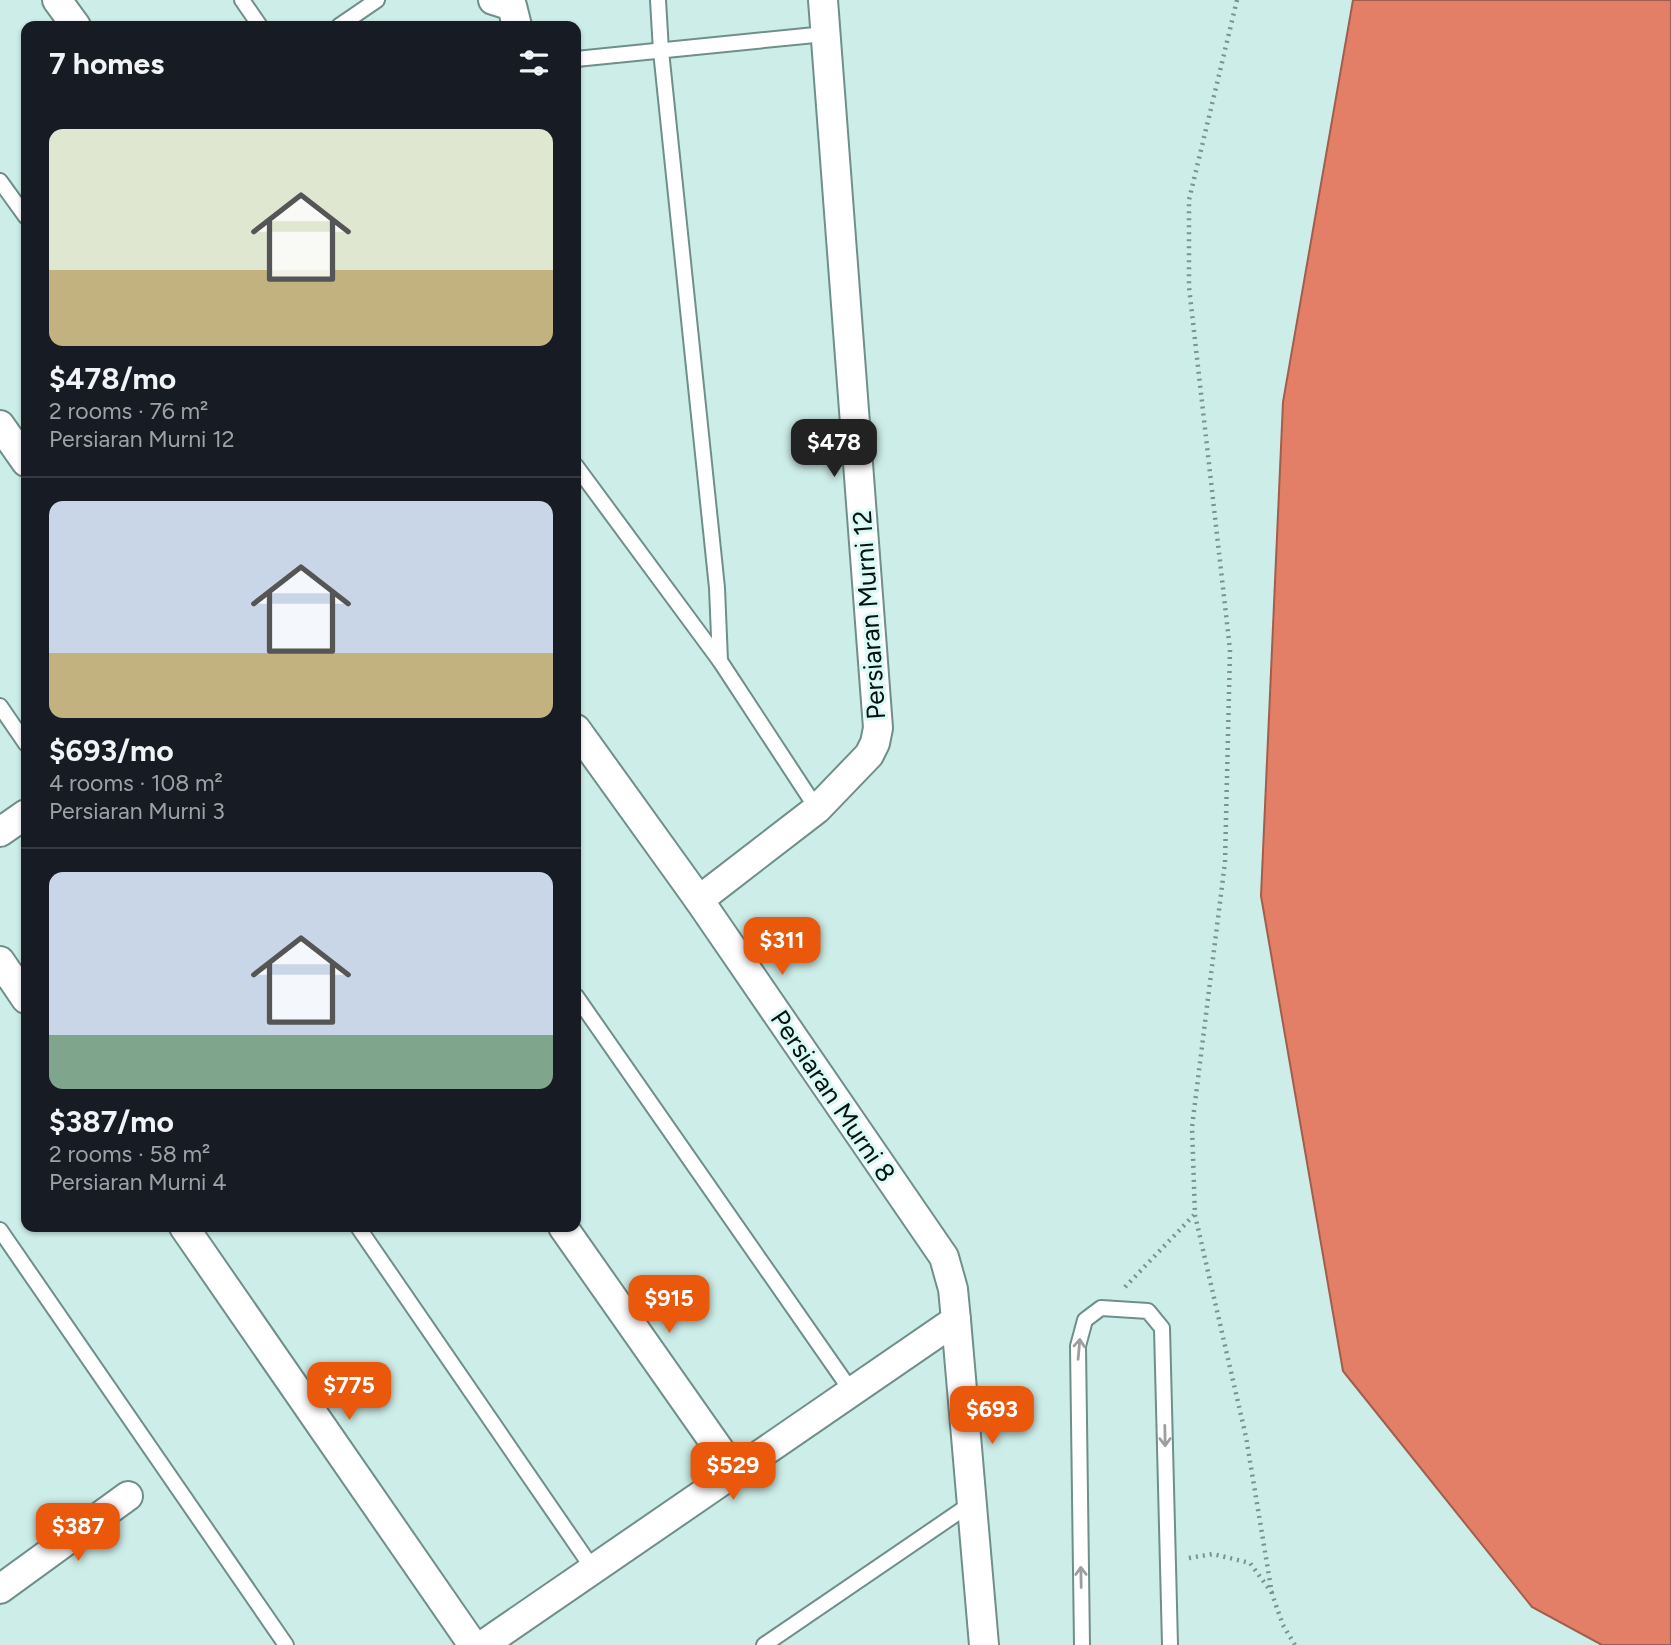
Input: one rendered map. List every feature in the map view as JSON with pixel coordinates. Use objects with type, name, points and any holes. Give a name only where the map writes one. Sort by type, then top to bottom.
[{"type":"street","points":[[57,0],[72,21]]},
{"type":"street","name":"Persiaran Murni 12","points":[[699,900],[817,809],[869,755],[878,728],[823,0]]},
{"type":"street","points":[[0,425],[21,454]]},
{"type":"street","name":"Persiaran Murni 8","points":[[581,736],[699,900],[944,1257],[953,1289],[984,1645]]},
{"type":"street","points":[[0,832],[21,817]]},
{"type":"street","points":[[0,961],[21,992]]},
{"type":"street","points":[[187,1232],[473,1645]]},
{"type":"street","points":[[567,1232],[735,1472]]},
{"type":"street","points":[[483,1645],[956,1320]]},
{"type":"street","points":[[0,1589],[128,1496]]},
{"type":"lane","points":[[242,0],[257,21]]},
{"type":"lane","points":[[346,21],[377,0]]},
{"type":"lane","points":[[658,0],[661,51],[717,588],[720,661]]},
{"type":"lane","points":[[581,59],[825,34]]},
{"type":"lane","points":[[0,181],[21,210]]},
{"type":"lane","points":[[581,473],[720,661],[817,809]]},
{"type":"lane","points":[[0,706],[21,737]]},
{"type":"lane","points":[[581,1003],[852,1392]]},
{"type":"lane","points":[[0,1230],[286,1645]]},
{"type":"lane","points":[[361,1232],[593,1569]]},
{"type":"lane","points":[[1082,1645],[1078,1346],[1084,1320],[1101,1308],[1148,1311],[1162,1328],[1170,1645]]},
{"type":"lane","points":[[764,1645],[972,1503]]},
{"type":"path","points":[[1237,0],[1189,200],[1189,287],[1230,650],[1225,862],[1192,1127],[1195,1215],[1246,1437],[1272,1594],[1283,1625],[1295,1645]]},
{"type":"path","points":[[1114,1309],[1126,1286],[1195,1215]]},
{"type":"path","points":[[1168,1563],[1213,1554],[1235,1557],[1250,1563],[1272,1594]]},
{"type":"shaded area","points":[[1353,0],[1671,0],[1671,1645],[1602,1645],[1532,1607],[1343,1371],[1261,896],[1283,402]]}]
